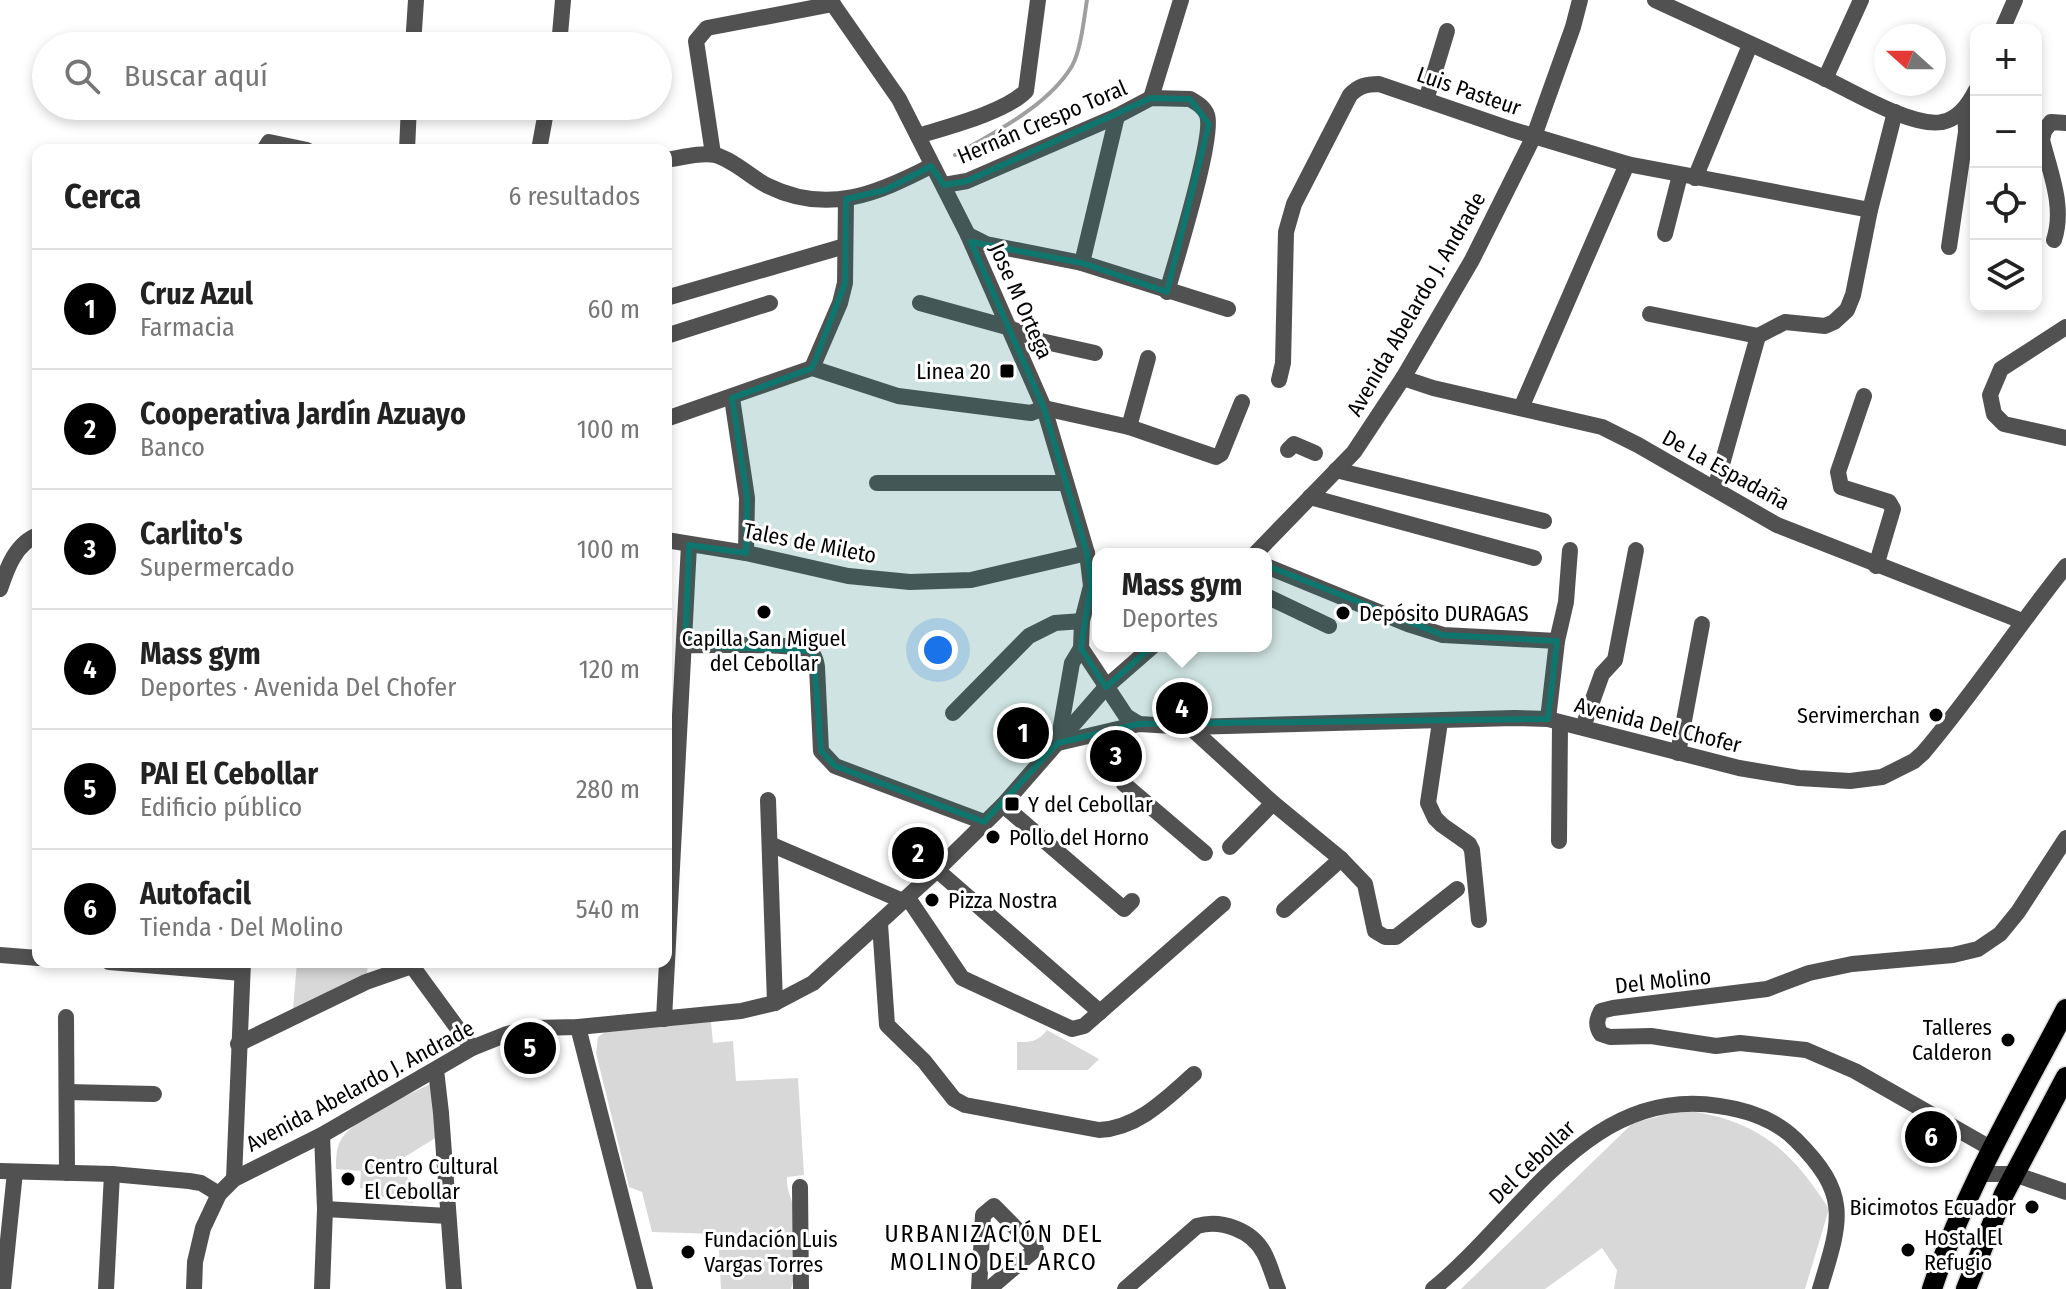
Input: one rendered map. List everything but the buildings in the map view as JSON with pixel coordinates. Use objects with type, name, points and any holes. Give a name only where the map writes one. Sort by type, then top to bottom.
[{"type":"main road","points":[[1932,1289],[1944,1253],[1980,1174],[2066,1009]]},
{"type":"main road","points":[[1966,1289],[2014,1174],[2066,1077]]},
{"type":"street","points":[[414,32],[416,0]]},
{"type":"street","points":[[560,32],[563,0]]},
{"type":"street","points":[[918,136],[964,122],[1018,99],[1026,91],[1038,0]]},
{"type":"street","points":[[1151,98],[1181,0]]},
{"type":"street","name":"Avenida Abelardo J. Andrade","points":[[1261,548],[1354,452],[1403,378],[1472,260],[1534,136],[1580,0]]},
{"type":"street","points":[[1655,0],[1895,112],[1925,122],[1939,123],[1965,110]]},
{"type":"street","points":[[1825,79],[1861,0]]},
{"type":"street","points":[[2005,24],[2015,0]]},
{"type":"street","points":[[713,154],[696,41],[699,34],[707,28],[832,2]]},
{"type":"street","name":"Jose M Ortega","points":[[832,2],[892,88],[931,166],[944,185],[1044,408],[1087,553],[1091,586],[1082,621],[1081,648],[1072,663],[1058,743]]},
{"type":"street","points":[[1426,100],[1447,31]]},
{"type":"street","points":[[1665,234],[1688,176],[1750,45]]},
{"type":"street","name":"Luis Pasteur","points":[[1279,380],[1283,363],[1286,232],[1294,204],[1343,108],[1358,88],[1368,84],[1379,84],[1627,164],[1870,210]]},
{"type":"street","points":[[1949,247],[1966,132],[1965,110],[1973,96]]},
{"type":"street","name":"Hernán Crespo Toral","points":[[944,185],[967,181],[1117,116],[1151,98],[1190,99],[1207,113],[1209,124],[1205,153],[1167,292]]},
{"type":"street","points":[[1650,314],[1758,336],[1785,322],[1825,326],[1834,322],[1847,310],[1853,295],[1870,210],[1895,112]]},
{"type":"street","points":[[1082,263],[1117,116]]},
{"type":"street","points":[[407,144],[408,120]]},
{"type":"street","points":[[540,144],[544,120]]},
{"type":"street","points":[[2054,240],[2059,226],[2057,199],[2042,140],[2051,122],[2066,123]]},
{"type":"street","points":[[672,159],[713,154],[770,188],[819,201],[846,199],[885,190],[931,166]]},
{"type":"street","points":[[1521,408],[1627,164]]},
{"type":"street","points":[[812,368],[840,303],[845,283],[846,199]]},
{"type":"street","points":[[968,235],[986,244],[1082,263],[1228,309]]},
{"type":"street","points":[[672,296],[845,246]]},
{"type":"street","points":[[672,334],[770,303]]},
{"type":"street","points":[[920,303],[1007,327],[1041,341],[1095,353]]},
{"type":"street","points":[[2066,327],[2011,360],[1995,378],[1990,395],[1994,414],[2004,424],[2066,438]]},
{"type":"street","points":[[1715,489],[1758,336]]},
{"type":"street","points":[[1129,427],[1148,358]]},
{"type":"street","points":[[672,417],[812,368],[898,396],[1031,413],[1044,408],[1129,427],[1216,457],[1221,454],[1242,402]]},
{"type":"street","name":"De La Espadaña","points":[[1403,378],[1433,388],[1602,427],[1777,525],[2022,621]]},
{"type":"street","points":[[1864,396],[1838,472],[1841,487],[1889,502],[1893,509],[1876,566]]},
{"type":"street","points":[[732,398],[747,498],[746,553]]},
{"type":"street","points":[[1288,450],[1294,444],[1315,453]]},
{"type":"street","points":[[1336,470],[1544,521]]},
{"type":"street","points":[[877,483],[1066,483]]},
{"type":"street","points":[[1310,497],[1534,558]]},
{"type":"street","points":[[0,589],[9,564],[32,537]]},
{"type":"street","name":"Tales de Mileto","points":[[672,541],[746,553],[848,576],[910,582],[971,580],[1087,553]]},
{"type":"street","points":[[672,877],[689,545]]},
{"type":"street","points":[[1559,841],[1554,721],[1557,641],[1566,602],[1570,550]]},
{"type":"street","points":[[1583,727],[1602,674],[1615,660],[1636,550]]},
{"type":"street","name":"Avenida Del Chofer","points":[[1058,743],[1139,724],[1190,727],[1554,721],[1757,772],[1850,781],[1882,777],[1923,753],[1982,681],[2022,621],[2066,566]]},
{"type":"street","points":[[1272,568],[1408,624],[1443,635],[1557,641]]},
{"type":"street","points":[[1272,599],[1329,626]]},
{"type":"street","points":[[953,713],[1029,636],[1055,623],[1082,621]]},
{"type":"street","points":[[1678,753],[1702,624]]},
{"type":"street","points":[[685,645],[808,650],[814,656],[817,667],[821,751],[835,766],[984,822]]},
{"type":"street","points":[[1081,648],[1126,716],[1139,724]]},
{"type":"street","name":"Avenida Abelardo J. Andrade","points":[[194,1289],[198,1242],[219,1194],[234,1179],[322,1135],[472,1048],[533,1028],[578,1027],[741,1011],[775,1003],[813,983],[906,900],[1003,805],[1106,687],[1146,652]]},
{"type":"street","points":[[1440,722],[1428,803],[1435,818],[1469,844],[1472,850],[1479,920]]},
{"type":"street","points":[[1190,727],[1273,803],[1341,859],[1365,884],[1375,931],[1385,937],[1396,937],[1457,889]]},
{"type":"street","points":[[1124,784],[1205,853]]},
{"type":"street","points":[[768,800],[775,1003]]},
{"type":"street","points":[[1230,847],[1273,803]]},
{"type":"street","points":[[1003,805],[1124,909],[1132,901]]},
{"type":"street","name":"Del Molino","points":[[1992,1149],[1855,1071],[1806,1050],[1740,1043],[1716,1046],[1651,1036],[1610,1037],[1601,1034],[1597,1022],[1601,1011],[1613,1008],[1741,994],[1767,989],[1809,973],[1852,964],[1953,955],[1978,949],[2000,934],[2018,912],[2066,838]]},
{"type":"street","points":[[770,844],[906,900],[957,973],[970,982],[1072,1029],[1084,1026],[1223,904]]},
{"type":"street","points":[[1284,910],[1341,859]]},
{"type":"street","points":[[937,870],[1100,1012]]},
{"type":"street","points":[[880,924],[887,1025],[924,1061],[954,1099],[965,1105],[1099,1130],[1114,1129],[1131,1123],[1160,1105],[1194,1074]]},
{"type":"street","points":[[0,955],[32,958]]},
{"type":"street","points":[[234,1179],[242,968]]},
{"type":"street","points":[[238,1044],[366,982],[403,968]]},
{"type":"street","points":[[416,968],[472,1048]]},
{"type":"street","points":[[664,1019],[667,968]]},
{"type":"street","points":[[66,1017],[67,1173]]},
{"type":"street","points":[[578,1027],[645,1289]]},
{"type":"street","points":[[436,1070],[454,1289]]},
{"type":"street","points":[[67,1092],[154,1094]]},
{"type":"street","name":"Del Cebollar","points":[[1433,1289],[1555,1168],[1595,1133],[1626,1117],[1655,1108],[1686,1104],[1740,1109],[1766,1118],[1791,1135],[1825,1173],[1832,1186],[1838,1216],[1837,1233],[1820,1289]]},
{"type":"street","points":[[322,1135],[325,1209],[322,1289]]},
{"type":"street","points":[[3,1289],[7,1171],[112,1174],[201,1183],[219,1194]]},
{"type":"street","points":[[106,1289],[112,1174]]},
{"type":"street","points":[[1980,1174],[2014,1174],[2066,1192]]},
{"type":"street","points":[[800,1187],[801,1289]]},
{"type":"street","points":[[979,1289],[983,1215],[994,1206],[1036,1249],[989,1289]]},
{"type":"street","points":[[325,1209],[448,1216]]},
{"type":"street","points":[[1125,1289],[1197,1226],[1206,1223],[1234,1228],[1256,1242],[1264,1253],[1278,1289]]},
{"type":"highlighted area","points":[[1151,98],[1190,99],[1209,124],[1167,292],[1082,263],[971,242],[1044,408],[1087,553],[1091,586],[1081,648],[1106,687],[1250,559],[1443,635],[1557,641],[1548,719],[1139,724],[1058,743],[984,822],[835,766],[821,751],[813,651],[685,645],[689,545],[746,553],[747,498],[732,398],[812,368],[845,283],[846,199],[885,190],[931,166],[944,185],[967,181]]},
{"type":"shaded area","points":[[296,968],[368,968],[367,974],[293,1009]]},
{"type":"shaded area","points":[[711,1022],[713,1043],[733,1041],[736,1081],[798,1078],[804,1175],[787,1177],[796,1239],[791,1289],[721,1289],[718,1234],[652,1232],[642,1192],[629,1187],[596,1053],[598,1037],[609,1029]]},
{"type":"shaded area","points":[[1047,1030],[1099,1059],[1088,1070],[1017,1070],[1017,1042],[1034,1040]]},
{"type":"shaded area","points":[[434,1082],[437,1137],[403,1158],[413,1203],[390,1200],[377,1194],[366,1201],[368,1189],[360,1188],[361,1171],[336,1169],[340,1141],[359,1122]]},
{"type":"shaded area","points":[[1683,1110],[1732,1121],[1769,1140],[1815,1188],[1829,1209],[1805,1289],[1614,1289],[1617,1270],[1602,1248],[1545,1289],[1461,1289],[1633,1123]]},
{"type":"waterway","points":[[955,155],[1020,117],[1062,80],[1078,51],[1087,0]]},
{"type":"place","name":"Linea 20","points":[[1007,371]]},
{"type":"place","name":"Capilla San Miguel del Cebollar","points":[[764,612]]},
{"type":"place","name":"Depósito DURAGAS","points":[[1343,613]]},
{"type":"place","name":"Mass gym","points":[[1182,708]]},
{"type":"place","name":"Servimerchan","points":[[1936,715]]},
{"type":"place","name":"Cruz Azul","points":[[1023,733]]},
{"type":"place","name":"Carlito's","points":[[1116,756]]},
{"type":"place","name":"Y del Cebollar","points":[[1012,804]]},
{"type":"place","name":"Pollo del Horno","points":[[993,837]]},
{"type":"place","name":"Cooperativa Jardín Azuayo","points":[[918,853]]},
{"type":"place","name":"Pizza Nostra","points":[[932,900]]},
{"type":"place","name":"Talleres Calderon","points":[[2008,1040]]},
{"type":"place","name":"PAI El Cebollar","points":[[530,1048]]},
{"type":"place","name":"Autofacil","points":[[1931,1137]]},
{"type":"place","name":"Centro Cultural El Cebollar","points":[[348,1179]]},
{"type":"place","name":"Bicimotos Ecuador","points":[[2032,1207]]},
{"type":"place","name":"Hostal El Refugio","points":[[1908,1250]]},
{"type":"place","name":"Fundación Luis Vargas Torres","points":[[688,1252]]},
{"type":"district","name":"URBANIZACIÓN DEL MOLINO DEL ARCO","points":[[994,1248]]}]
